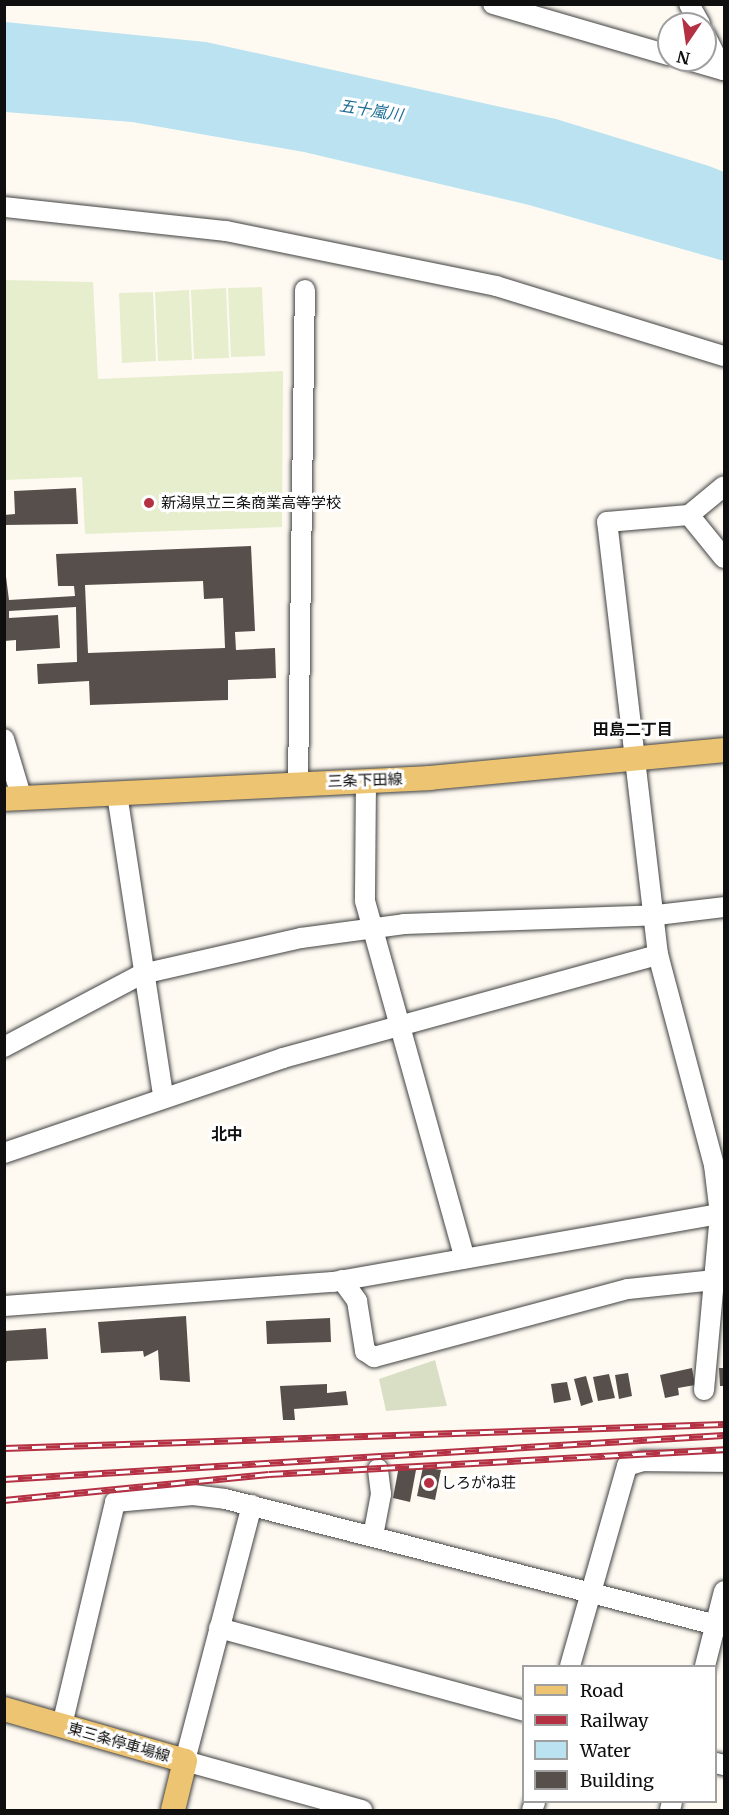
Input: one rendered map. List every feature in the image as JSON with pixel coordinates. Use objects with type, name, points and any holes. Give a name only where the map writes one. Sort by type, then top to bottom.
[{"type":"main road","name":"三条下田線","points":[[14,799],[366,780],[724,750]]},
{"type":"main road","name":"東三条停車場線","points":[[4,1709],[184,1761],[173,1810]]},
{"type":"street","points":[[493,4],[657,52]]},
{"type":"street","points":[[4,207],[226,231],[496,286],[724,356]]},
{"type":"street","points":[[298,783],[305,290]]},
{"type":"street","points":[[704,1390],[718,1279],[722,1213],[714,1165],[658,955],[657,915],[633,759],[607,522],[689,515],[724,486]]},
{"type":"street","points":[[689,515],[724,558]]},
{"type":"street","points":[[4,739],[14,799]]},
{"type":"street","points":[[366,780],[365,901],[465,1258]]},
{"type":"street","points":[[117,794],[142,974],[163,1095]]},
{"type":"street","points":[[4,1047],[142,974],[372,929],[657,915],[724,907]]},
{"type":"street","points":[[4,1153],[163,1095],[658,955]]},
{"type":"street","points":[[4,1306],[342,1280],[722,1213]]},
{"type":"street","points":[[342,1280],[357,1301],[365,1351],[374,1357],[628,1289],[718,1279]]},
{"type":"street","points":[[570,1665],[627,1466],[643,1461],[724,1462]]},
{"type":"street","points":[[373,1536],[381,1494],[378,1469]]},
{"type":"street","points":[[62,1725],[115,1502],[193,1495],[252,1505],[720,1626]]},
{"type":"street","points":[[252,1505],[184,1761],[362,1810]]},
{"type":"street","points":[[705,1665],[720,1626],[724,1591]]},
{"type":"street","points":[[219,1628],[522,1710]]},
{"type":"green space","points":[[4,280],[93,282],[98,379],[283,371],[282,527],[85,534],[82,477],[5,480]]},
{"type":"green space","points":[[262,287],[265,356],[231,357],[228,288]]},
{"type":"green space","points":[[226,288],[229,358],[194,359],[191,290]]},
{"type":"green space","points":[[189,290],[192,360],[158,361],[155,292]]},
{"type":"green space","points":[[153,292],[156,361],[122,363],[119,293]]},
{"type":"green space","points":[[435,1360],[447,1406],[386,1411],[379,1379]]},
{"type":"water","name":"五十嵐川","points":[[5,22],[206,42],[556,119],[709,166],[724,172],[724,261],[529,205],[304,152],[132,122],[5,112]]},
{"type":"building","points":[[76,488],[78,524],[4,525],[4,515],[15,514],[14,491]]},
{"type":"building","points":[[251,546],[255,631],[235,632],[236,650],[275,648],[276,678],[228,680],[228,700],[90,705],[89,681],[38,684],[37,664],[77,662],[76,607],[9,611],[9,618],[58,615],[60,648],[16,651],[16,640],[4,641],[4,561],[9,600],[75,596],[74,586],[58,586],[56,554]],"holes":[[[203,581],[204,599],[223,598],[225,648],[88,653],[85,585]]]},
{"type":"building","points":[[186,1316],[190,1382],[160,1380],[158,1350],[144,1357],[143,1351],[101,1353],[98,1322]]},
{"type":"building","points":[[330,1318],[331,1342],[267,1344],[266,1321]]},
{"type":"building","points":[[46,1328],[48,1359],[7,1361],[4,1368],[4,1331]]},
{"type":"building","points":[[692,1368],[695,1385],[678,1388],[679,1395],[665,1398],[660,1375]]},
{"type":"building","points":[[719,1368],[724,1368],[724,1386],[720,1386]]},
{"type":"building","points":[[628,1373],[632,1396],[619,1399],[615,1375]]},
{"type":"building","points":[[609,1374],[615,1398],[598,1401],[593,1377]]},
{"type":"building","points":[[586,1376],[593,1402],[581,1406],[574,1379]]},
{"type":"building","points":[[567,1382],[571,1400],[554,1403],[551,1384]]},
{"type":"building","points":[[327,1384],[327,1393],[346,1391],[348,1405],[294,1409],[295,1420],[283,1420],[280,1386]]},
{"type":"building","points":[[399,1466],[416,1470],[410,1502],[393,1498]]},
{"type":"building","name":"しろがね荘","points":[[423,1467],[441,1470],[435,1500],[417,1496]]},
{"type":"railway","points":[[4,1448],[724,1424]]},
{"type":"railway","points":[[4,1479],[724,1435]]},
{"type":"railway","points":[[4,1500],[269,1474],[724,1449]]},
{"type":"place","name":"新潟県立三条商業高等学校","points":[[149,503]]},
{"type":"place","name":"しろがね荘","points":[[429,1483]]},
{"type":"district","name":"田島二丁目","points":[[633,729]]},
{"type":"district","name":"北中","points":[[227,1134]]}]
